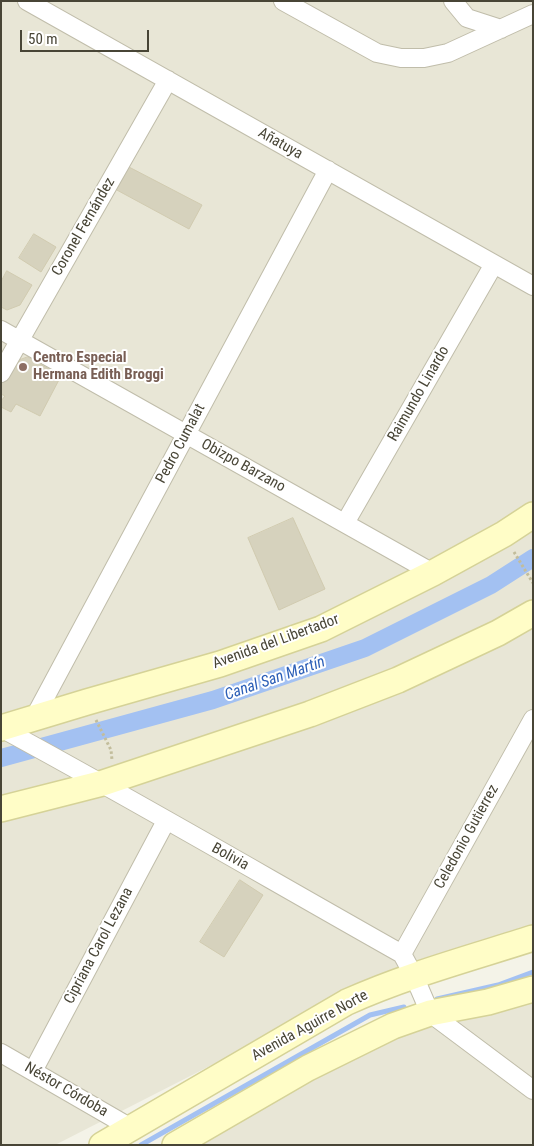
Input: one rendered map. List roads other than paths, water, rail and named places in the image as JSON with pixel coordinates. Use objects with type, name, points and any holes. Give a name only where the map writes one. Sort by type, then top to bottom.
[{"type":"street","name":"Añatuya","points":[[27,1],[533,286]]},
{"type":"street","points":[[283,1],[377,53],[401,58],[424,58],[448,53],[533,14]]},
{"type":"street","points":[[453,1],[468,18],[501,29]]},
{"type":"street","name":"Coronel Fernández","points":[[1,373],[168,80]]},
{"type":"street","name":"Pedro Cumalat","points":[[34,718],[328,170]]},
{"type":"street","name":"Raimundo Linardo","points":[[345,524],[494,264]]},
{"type":"street","name":"Obizpo Barzano","points":[[1,330],[433,573]]},
{"type":"street","name":"Avenida del Libertador","points":[[1,728],[220,664],[321,629],[433,573],[504,534],[533,515]]},
{"type":"street","points":[[1,809],[103,783],[310,714],[398,680],[530,619]]},
{"type":"street","name":"Celedonio Gutierrez","points":[[402,954],[533,719]]},
{"type":"street","name":"Bolivia","points":[[1,728],[103,783],[166,821],[402,954]]},
{"type":"street","name":"Cipriana Carol Lezana","points":[[33,1071],[166,821]]},
{"type":"street","name":"Avenida Aguirre Norte","points":[[102,1145],[347,1002],[414,976],[533,938]]},
{"type":"street","points":[[402,954],[430,1013],[533,1090]]},
{"type":"street","points":[[175,1145],[308,1068],[393,1026],[430,1013],[488,1002],[533,989]]},
{"type":"street","name":"Néstor Córdoba","points":[[1,1052],[131,1128]]},
{"type":"waterway","name":"Canal San Martín","points":[[1,758],[213,700],[365,648],[491,585],[533,558]]},
{"type":"waterway","points":[[437,999],[498,985],[533,972]]},
{"type":"waterway","points":[[141,1145],[370,1015],[404,1007]]},
{"type":"place","name":"Centro Especial Hermana Edith Broggi","points":[[23,367]]}]
